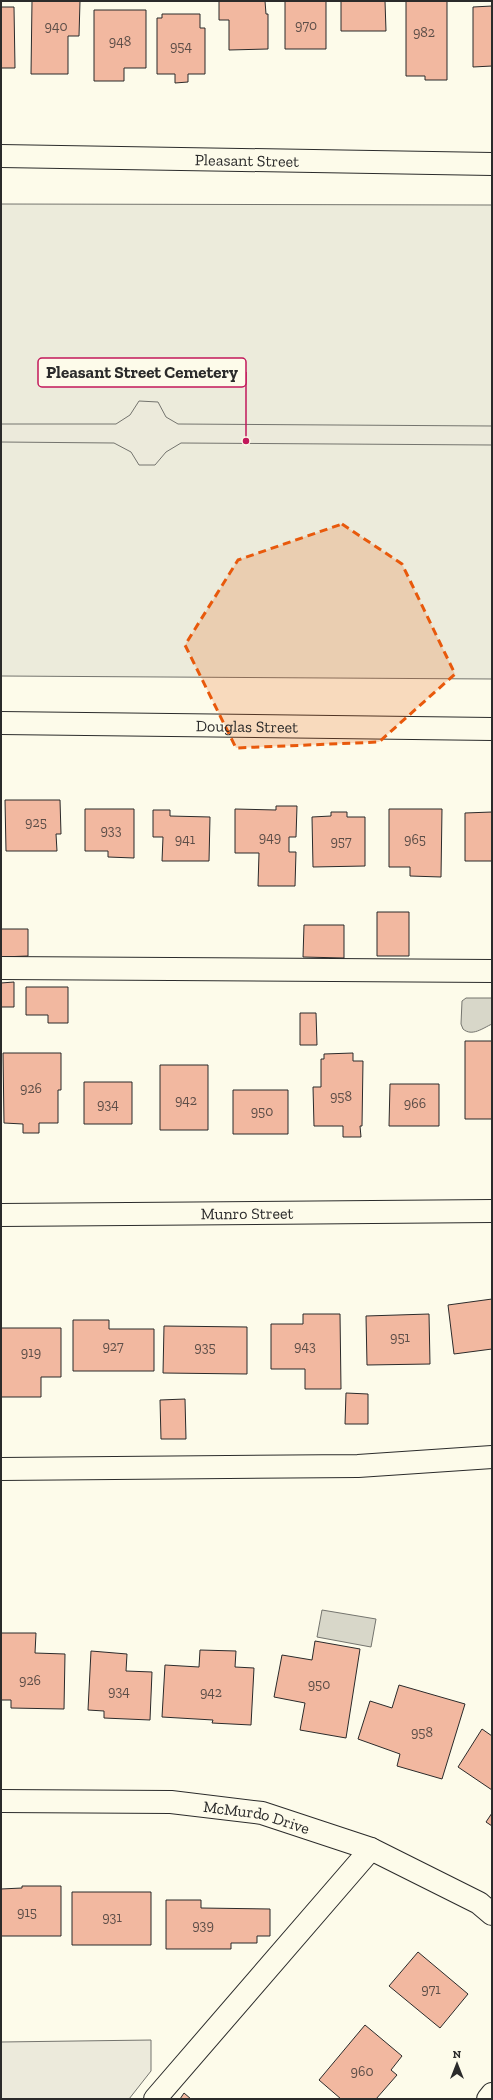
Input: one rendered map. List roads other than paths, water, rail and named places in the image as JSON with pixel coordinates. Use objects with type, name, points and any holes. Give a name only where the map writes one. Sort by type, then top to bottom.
[{"type":"street","name":"Pleasant Street","points":[[1,156],[492,164]]},
{"type":"street","name":"Douglas Street","points":[[1,723],[492,729]]},
{"type":"street","points":[[1,968],[492,971]]},
{"type":"street","name":"Munro Street","points":[[1,1215],[492,1211]]},
{"type":"street","points":[[1,1469],[358,1466],[492,1457]]},
{"type":"street","name":"McMurdo Drive","points":[[1,1801],[171,1802],[262,1813],[371,1849],[479,1903],[492,1914]]},
{"type":"street","points":[[155,2099],[371,1849]]},
{"type":"street","points":[[488,2099],[492,2094]]},
{"type":"place","name":"Pleasant Street Cemetery","points":[[246,441]]}]
